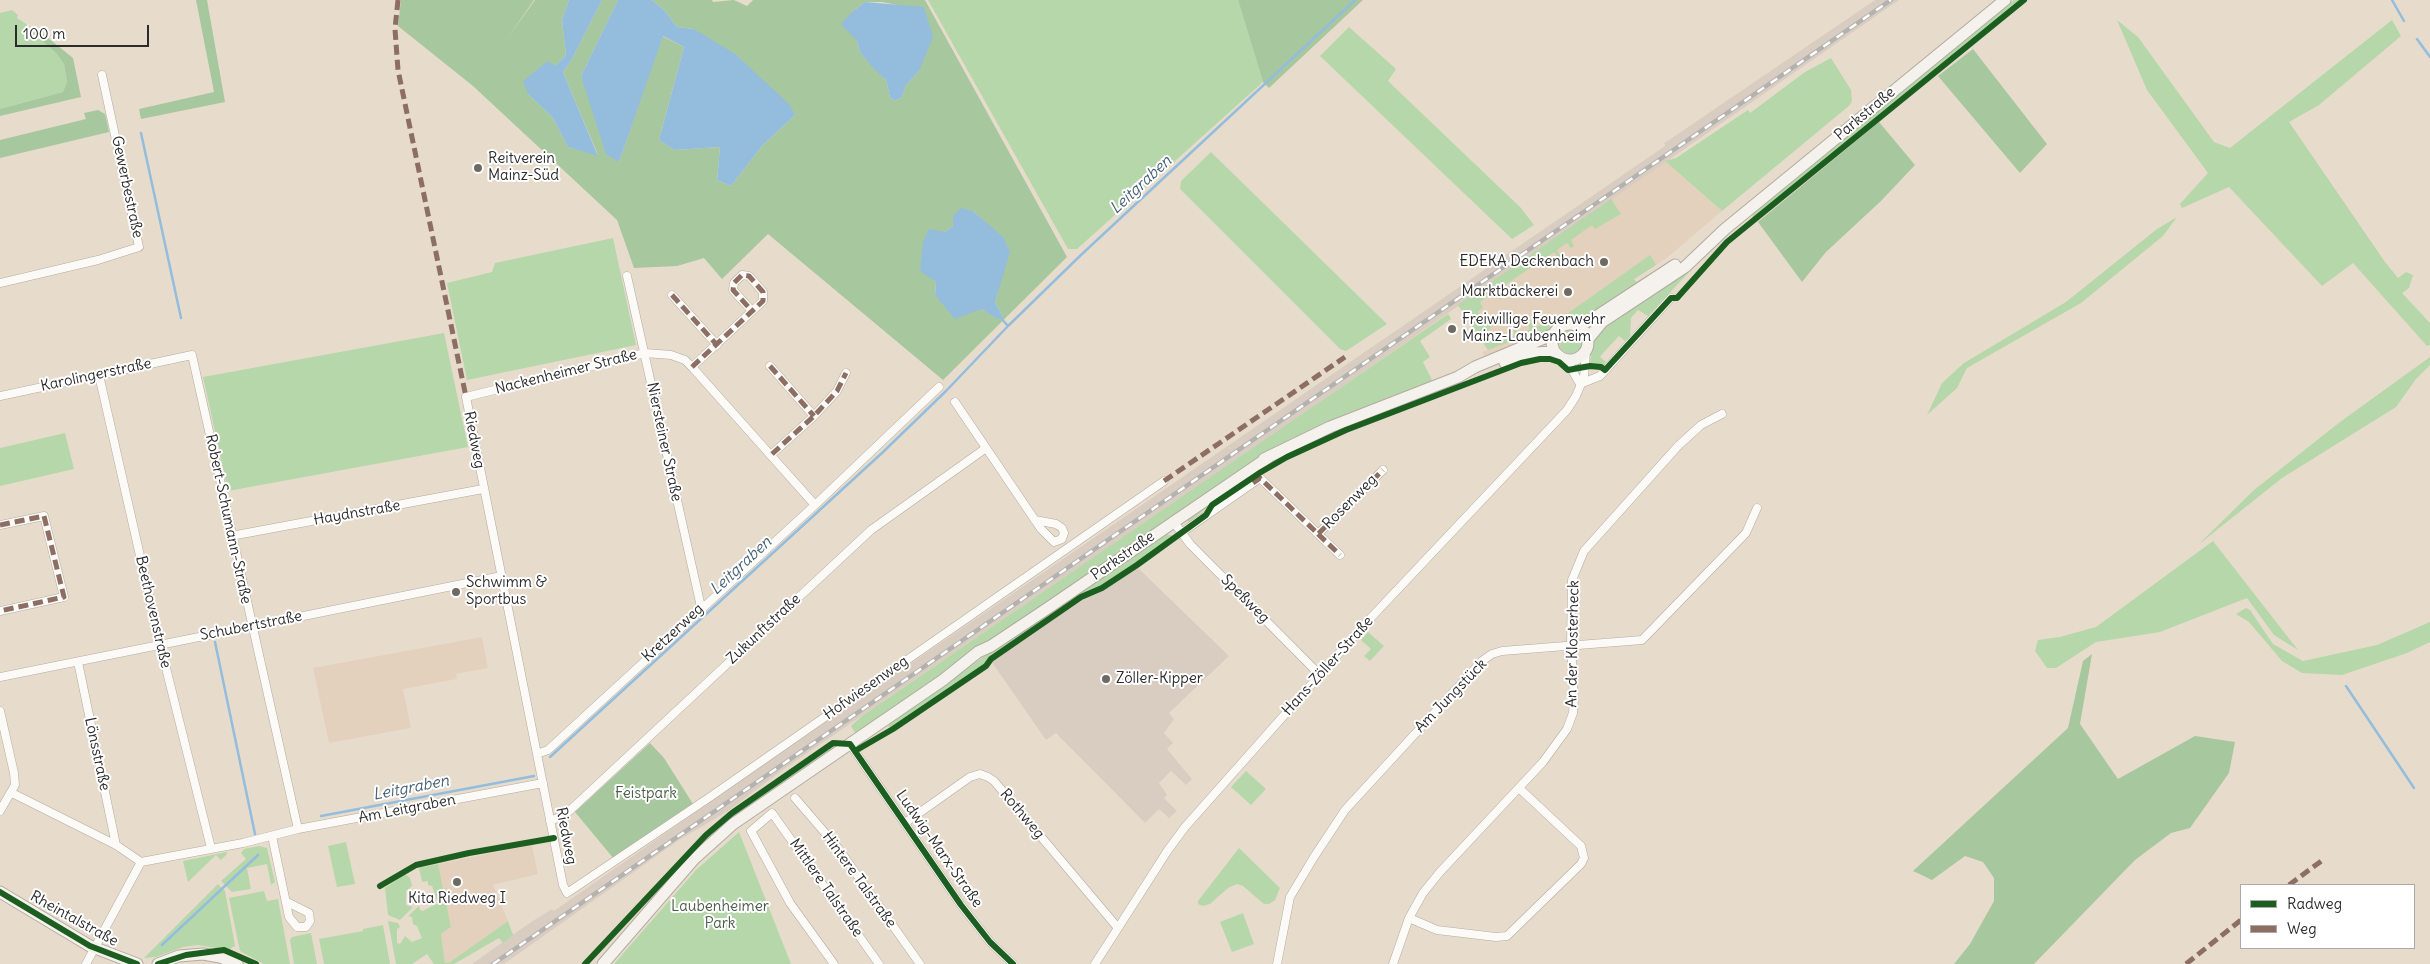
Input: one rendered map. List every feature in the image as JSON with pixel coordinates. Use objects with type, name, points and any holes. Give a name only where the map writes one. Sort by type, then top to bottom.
[{"type":"main road","name":"Parkstraße","points":[[1587,345],[1594,329],[1602,322],[1685,267],[1726,229],[2005,0]]},
{"type":"main road","name":"Parkstraße","points":[[1576,325],[1591,320],[1726,229]]},
{"type":"main road","points":[[1564,325],[1576,325],[1584,330],[1587,345],[1575,359],[1566,359],[1555,352],[1552,341],[1554,334],[1564,325]]},
{"type":"main road","name":"Parkstraße","points":[[603,963],[672,883],[733,824],[943,680],[978,652],[991,646],[1229,483],[1240,472],[1256,461],[1269,457],[1330,427],[1458,377],[1475,367],[1554,334]]},
{"type":"main road","name":"Parkstraße","points":[[1458,377],[1478,373],[1533,353],[1555,352]]},
{"type":"main road","name":"Rheintalstraße","points":[[0,892],[94,948],[137,964]]},
{"type":"main road","points":[[161,964],[179,956],[203,954],[220,957],[237,964]]},
{"type":"street","name":"Gewerbestraße","points":[[0,283],[98,260],[139,247],[102,75]]},
{"type":"street","points":[[692,367],[763,301],[763,292],[749,276],[742,275],[734,283],[734,290],[752,311]]},
{"type":"street","name":"Niersteiner Straße","points":[[627,276],[665,451],[702,607]]},
{"type":"street","points":[[672,295],[716,344]]},
{"type":"street","points":[[1566,359],[1580,384],[1600,376],[1671,298]]},
{"type":"street","name":"Hans-Zöller-Straße","points":[[1095,964],[1168,850],[1185,828],[1320,675],[1567,410],[1576,396],[1586,366],[1587,345]]},
{"type":"street","name":"Nackenheimer Straße","points":[[466,397],[645,352],[671,355],[685,360],[692,367],[772,454],[815,505]]},
{"type":"street","name":"Karolingerstraße","points":[[0,396],[192,355]]},
{"type":"street","name":"Robert-Schumann-Straße","points":[[192,355],[298,829]]},
{"type":"street","points":[[770,366],[814,416]]},
{"type":"street","points":[[772,454],[814,416],[836,391],[846,373]]},
{"type":"street","name":"Beethovenstraße","points":[[99,374],[160,644],[211,848]]},
{"type":"street","name":"Kretzerweg","points":[[537,754],[548,750],[815,505],[939,387]]},
{"type":"street","name":"Riedweg","points":[[466,397],[550,821],[567,893]]},
{"type":"street","points":[[955,402],[1050,540],[1058,542],[1064,550]]},
{"type":"street","name":"An der Klosterheck","points":[[1393,964],[1415,905],[1440,872],[1550,753],[1567,729],[1573,713],[1574,699],[1571,646],[1572,580],[1584,551],[1678,446],[1701,424],[1722,414]]},
{"type":"street","name":"Zukunftstraße","points":[[550,821],[565,815],[871,530],[986,448]]},
{"type":"street","name":"Rosenweg","points":[[1318,534],[1383,470]]},
{"type":"street","name":"Rosenweg","points":[[1181,533],[1260,478],[1340,555]]},
{"type":"street","name":"Hofwiesenweg","points":[[567,893],[679,818],[1164,481]]},
{"type":"street","name":"Haydnstraße","points":[[232,536],[483,489]]},
{"type":"street","name":"Am Jungstück","points":[[1277,964],[1290,897],[1345,810],[1444,700],[1492,654],[1502,651],[1635,642],[1648,636],[1746,532],[1757,508]]},
{"type":"street","points":[[0,525],[44,516],[64,597],[0,610]]},
{"type":"street","points":[[1036,520],[1056,524],[1062,528],[1064,536],[1058,542]]},
{"type":"street","name":"Speßweg","points":[[1173,521],[1181,533],[1320,675]]},
{"type":"street","name":"Schubertstraße","points":[[0,677],[502,576]]},
{"type":"street","name":"Lönsstraße","points":[[78,662],[116,845]]},
{"type":"street","points":[[0,711],[15,785],[0,811]]},
{"type":"street","name":"Ludwig-Marx-Straße","points":[[850,744],[961,905],[990,942],[1013,964]]},
{"type":"street","name":"Rothweg","points":[[905,823],[970,778],[980,774],[988,777],[994,781],[1118,928]]},
{"type":"street","name":"Am Leitgraben","points":[[141,862],[272,836],[298,829],[543,783]]},
{"type":"street","points":[[1409,918],[1436,930],[1496,937],[1507,936],[1580,864],[1584,858],[1581,846],[1519,788]]},
{"type":"street","points":[[12,793],[116,845],[141,862],[86,964]]},
{"type":"street","name":"Hintere Talstraße","points":[[795,798],[838,848],[920,964]]},
{"type":"street","name":"Mittlere Talstraße","points":[[834,964],[790,903],[751,832],[772,813],[878,964]]},
{"type":"street","points":[[272,836],[287,902]]},
{"type":"shaded area","points":[[1875,0],[1899,0],[1297,418],[784,769],[728,811],[679,840],[504,964],[472,964],[528,924],[552,909],[554,911],[770,760],[1665,146],[1664,143]]},
{"type":"shaded area","points":[[1665,161],[1722,211],[1668,257],[1573,320],[1485,358],[1482,352],[1488,350],[1458,305]]},
{"type":"shaded area","name":"Zöller-Kipper","points":[[1137,567],[1229,656],[1169,713],[1174,719],[1164,733],[1173,743],[1167,749],[1192,779],[1186,785],[1171,771],[1159,783],[1167,795],[1164,798],[1177,811],[1169,818],[1159,809],[1145,823],[1056,733],[1046,740],[991,661],[1083,598],[1101,591]]},
{"type":"shaded area","points":[[482,637],[488,668],[456,674],[457,679],[403,689],[411,728],[329,743],[313,668]]},
{"type":"shaded area","points":[[532,845],[538,874],[493,885],[508,921],[450,962],[445,963],[441,934],[451,927],[438,864]]},
{"type":"green space","points":[[196,0],[207,0],[225,102],[141,119],[139,109],[214,92]]},
{"type":"green space","points":[[401,0],[534,0],[507,39],[535,0],[569,0],[562,20],[566,55],[528,94],[553,118],[568,147],[598,155],[563,72],[572,59],[602,0],[618,0],[581,76],[619,162],[662,36],[684,47],[659,140],[674,150],[720,147],[717,180],[731,186],[762,146],[795,115],[694,29],[677,27],[665,11],[652,0],[712,0],[713,2],[734,0],[747,6],[753,0],[925,0],[1067,257],[943,380],[768,234],[722,279],[704,258],[677,266],[634,268],[617,220],[473,86],[398,26]],"holes":[[[865,2],[882,2],[897,5],[919,71],[906,85],[902,97],[895,101],[890,97],[886,80],[860,52],[852,12]],[[973,211],[986,223],[999,287],[995,302],[1002,315],[998,318],[981,309],[935,295],[936,282],[931,278],[945,232]]]},
{"type":"green space","points":[[928,0],[1238,0],[1263,82],[1077,249],[1068,249]]},
{"type":"green space","points":[[1238,0],[1363,0],[1269,88],[1263,82]]},
{"type":"green space","points":[[2014,0],[2020,0],[1756,217],[1752,217],[1753,214]]},
{"type":"green space","points":[[12,10],[18,15],[17,18],[35,30],[34,34],[56,53],[64,64],[67,82],[63,92],[0,109],[0,13]]},
{"type":"green space","points":[[2117,20],[2138,37],[2214,142],[2230,148],[2392,20],[2401,36],[2319,105],[2289,122],[2385,262],[2398,278],[2406,272],[2413,275],[2409,288],[2402,293],[2430,323],[2430,345],[2427,346],[2353,263],[2322,286],[2229,187],[2182,208],[2180,204],[2208,173],[2147,90]]},
{"type":"green space","points":[[1349,27],[1396,69],[1388,81],[1521,208],[1534,225],[1512,239],[1320,56]]},
{"type":"green space","points":[[37,29],[73,58],[81,97],[0,116],[0,109],[63,92],[67,82],[64,64],[56,53],[33,33]]},
{"type":"green space","points":[[1973,49],[2047,144],[2020,173],[1938,76]]},
{"type":"green space","points":[[1831,58],[1851,90],[1852,101],[1850,105],[1722,211],[1665,161],[1676,158],[1748,110],[1750,113],[1805,72]]},
{"type":"green space","points":[[98,110],[105,114],[109,132],[0,158],[0,140],[86,119],[84,113]]},
{"type":"green space","points":[[1879,122],[1915,165],[1881,201],[1826,252],[1802,282],[1758,222]]},
{"type":"green space","points":[[1211,152],[1387,324],[1346,351],[1340,349],[1180,189],[1181,181]]},
{"type":"green space","points":[[1611,199],[1621,214],[1595,229],[1592,225],[1571,240],[1574,246],[1571,248],[1567,243],[1557,250],[1560,256],[1558,257],[1554,252],[1502,287],[1506,292],[1503,298],[1499,299],[1493,293],[1480,302],[1483,308],[1478,311],[1484,323],[1490,320],[1492,326],[1488,330],[1492,338],[1497,335],[1499,341],[1515,335],[1513,329],[1516,328],[1518,334],[1524,332],[1530,329],[1528,323],[1531,322],[1535,332],[1488,350],[1458,305]]},
{"type":"green space","points":[[2177,217],[2163,236],[2081,303],[1967,368],[1957,388],[1927,415],[1942,383],[1964,363],[2066,302],[2157,229]]},
{"type":"green space","points":[[613,238],[636,345],[467,380],[447,283],[492,272],[495,263]]},
{"type":"green space","points":[[1650,255],[1656,265],[1634,279],[1636,282],[1672,261],[1579,322],[1566,315],[1565,312],[1567,314]]},
{"type":"green space","points":[[1689,267],[1690,271],[1648,316],[1638,310],[1631,318],[1630,336],[1625,341],[1619,336],[1604,352],[1600,357],[1606,362],[1603,365],[1590,364],[1592,341],[1600,329]]},
{"type":"green space","points":[[1448,314],[1451,319],[1420,341],[1430,357],[1423,362],[1433,382],[1271,450],[856,734],[851,726],[862,716]]},
{"type":"green space","points":[[1546,316],[1552,317],[1555,325],[1553,329],[1540,338],[1536,327],[1548,322]]},
{"type":"green space","points":[[1571,330],[1579,334],[1583,342],[1579,350],[1571,354],[1563,350],[1559,342],[1563,334]]},
{"type":"green space","points":[[444,333],[468,447],[228,491],[203,377]]},
{"type":"green space","points":[[2430,357],[2430,365],[2416,379],[2396,407],[2282,478],[2198,545],[2254,490],[2340,422]]},
{"type":"green space","points":[[1480,376],[1326,437],[1276,461],[1211,504],[1188,523],[1188,517],[1277,457],[1310,440]]},
{"type":"green space","points":[[65,433],[74,469],[0,486],[0,448]]},
{"type":"green space","points":[[1165,534],[1174,536],[1103,586],[1081,594],[1061,608],[1062,604]]},
{"type":"green space","points":[[2213,541],[2298,650],[2274,635],[2247,598],[2160,632],[2096,642],[2056,668],[2047,668],[2035,651],[2038,640],[2060,637],[2096,627]]},
{"type":"green space","points":[[2246,608],[2250,610],[2273,644],[2303,661],[2377,645],[2430,622],[2430,642],[2407,653],[2342,675],[2302,673],[2282,661],[2249,622],[2236,614]]},
{"type":"green space","points":[[1042,617],[1048,617],[988,659],[984,664],[891,727],[888,727],[890,721]]},
{"type":"green space","points":[[1368,632],[1384,646],[1370,661],[1364,656],[1371,649],[1361,640]]},
{"type":"green space","points":[[2092,654],[2080,724],[2118,779],[2195,736],[2235,742],[2229,773],[2190,828],[2171,833],[2135,860],[2034,964],[1954,964],[1970,944],[1994,901],[1994,878],[1983,862],[1965,856],[1932,880],[1913,871],[2068,728],[2083,661]]},
{"type":"green space","name":"Feistpark","points":[[650,743],[664,758],[693,804],[614,859],[575,812]]},
{"type":"green space","points":[[834,744],[836,747],[694,851],[694,848],[732,813]]},
{"type":"green space","points":[[1246,771],[1266,789],[1251,805],[1231,787]]},
{"type":"green space","name":"Laubenheimer Park","points":[[739,832],[791,964],[614,964],[696,870]]},
{"type":"green space","points":[[346,842],[355,884],[337,887],[328,846]]},
{"type":"green space","points":[[259,846],[267,848],[275,882],[271,885],[267,864],[247,868],[251,889],[232,892],[221,881],[246,859],[241,853],[244,849]]},
{"type":"green space","points":[[1239,848],[1280,888],[1275,900],[1269,904],[1264,904],[1243,886],[1237,884],[1228,888],[1210,904],[1203,906],[1198,904],[1198,901]]},
{"type":"green space","points":[[227,852],[221,860],[216,855],[188,882],[183,861]]},
{"type":"green space","points":[[438,864],[451,927],[441,934],[445,963],[450,962],[508,921],[513,935],[503,943],[499,938],[454,964],[434,964],[427,954],[412,964],[396,964],[388,921],[398,923],[400,927],[397,929],[397,943],[400,944],[405,936],[412,942],[422,938],[417,926],[413,924],[412,917],[408,916],[419,906],[420,910],[423,911],[438,903],[432,886],[428,885],[428,881],[422,882],[419,868]]},
{"type":"green space","points":[[405,874],[410,878],[412,886],[406,891],[406,905],[413,907],[400,920],[388,915],[385,888]]},
{"type":"green space","points":[[218,884],[225,891],[235,946],[228,950],[198,945],[183,947],[156,957],[144,958]]},
{"type":"green space","points":[[264,891],[267,901],[278,899],[290,964],[264,964],[240,951],[229,898]]},
{"type":"green space","points":[[1243,913],[1254,944],[1232,952],[1220,922]]},
{"type":"green space","points":[[383,925],[390,964],[324,964],[319,939],[363,931],[363,929]]},
{"type":"green space","points":[[311,933],[317,964],[294,964],[290,940],[292,937]]},
{"type":"water","points":[[569,0],[602,0],[572,59],[563,72],[598,156],[568,147],[553,118],[528,94],[523,81],[548,61],[555,66],[566,55],[562,20]]},
{"type":"water","points":[[618,0],[652,0],[665,11],[677,27],[694,29],[735,54],[789,104],[795,115],[762,146],[731,186],[717,180],[720,147],[674,150],[659,140],[684,47],[663,36],[619,162],[606,154],[581,76]]},
{"type":"water","points":[[865,2],[924,7],[933,37],[919,71],[906,85],[902,97],[895,101],[890,97],[886,80],[860,52],[857,41],[841,24]]},
{"type":"water","points":[[961,208],[973,211],[1003,237],[1010,252],[995,302],[1002,315],[998,319],[981,309],[955,319],[935,295],[936,282],[920,271],[923,242],[929,229],[945,232],[953,226],[953,216]]},
{"type":"waterway","name":"Leitgraben","points":[[550,757],[882,453],[1082,254],[1355,0]]},
{"type":"waterway","points":[[2392,0],[2404,21]]},
{"type":"waterway","points":[[2417,39],[2430,57]]},
{"type":"waterway","points":[[141,133],[181,318]]},
{"type":"waterway","points":[[1000,317],[1008,326]]},
{"type":"waterway","points":[[215,642],[255,834]]},
{"type":"waterway","points":[[2346,686],[2414,788]]},
{"type":"waterway","name":"Leitgraben","points":[[321,816],[534,776]]},
{"type":"waterway","name":"Leitgraben","points":[[162,945],[258,855]]},
{"type":"railway","points":[[493,964],[1891,0]]},
{"type":"marked path","points":[[398,0],[395,29],[398,70],[466,397]]},
{"type":"marked path","points":[[692,367],[763,301],[763,292],[749,276],[742,275],[734,283],[733,290],[752,311]]},
{"type":"marked path","points":[[672,295],[717,345]]},
{"type":"marked path","points":[[1164,481],[1345,357]]},
{"type":"marked path","points":[[770,366],[814,416]]},
{"type":"marked path","points":[[772,454],[814,416],[837,391],[846,373]]},
{"type":"marked path","points":[[1253,483],[1260,478],[1318,534],[1383,470]]},
{"type":"marked path","points":[[0,525],[44,516],[64,597],[0,611]]},
{"type":"marked path","points":[[1318,534],[1340,555]]},
{"type":"marked path","points":[[2290,884],[2324,859]]},
{"type":"marked path","points":[[2186,964],[2240,921]]},
{"type":"cycle path","points":[[855,751],[893,729],[986,666],[991,659],[1081,597],[1102,588],[1137,565],[1206,515],[1212,505],[1287,457],[1346,430],[1521,363],[1550,359],[1559,362],[1568,370],[1590,366],[1601,367],[1605,370],[1671,298],[1677,298],[1727,242],[2024,0]]},
{"type":"cycle path","points":[[585,964],[706,835],[732,813],[833,743],[850,744],[961,905],[990,942],[1013,964]]},
{"type":"cycle path","points":[[380,886],[416,865],[469,853],[554,838]]},
{"type":"cycle path","points":[[0,892],[90,946],[137,964]]},
{"type":"cycle path","points":[[158,964],[186,955],[224,950],[256,964]]},
{"type":"place","name":"Reitverein Mainz-Süd","points":[[478,168]]},
{"type":"place","name":"EDEKA Deckenbach","points":[[1604,262]]},
{"type":"place","name":"Marktbäckerei","points":[[1568,292]]},
{"type":"place","name":"Freiwillige Feuerwehr Mainz-Laubenheim","points":[[1452,329]]},
{"type":"place","name":"Schwimm & Sportbus","points":[[456,592]]},
{"type":"place","name":"Zöller-Kipper","points":[[1106,679]]},
{"type":"place","name":"Kita Riedweg I","points":[[457,882]]}]
